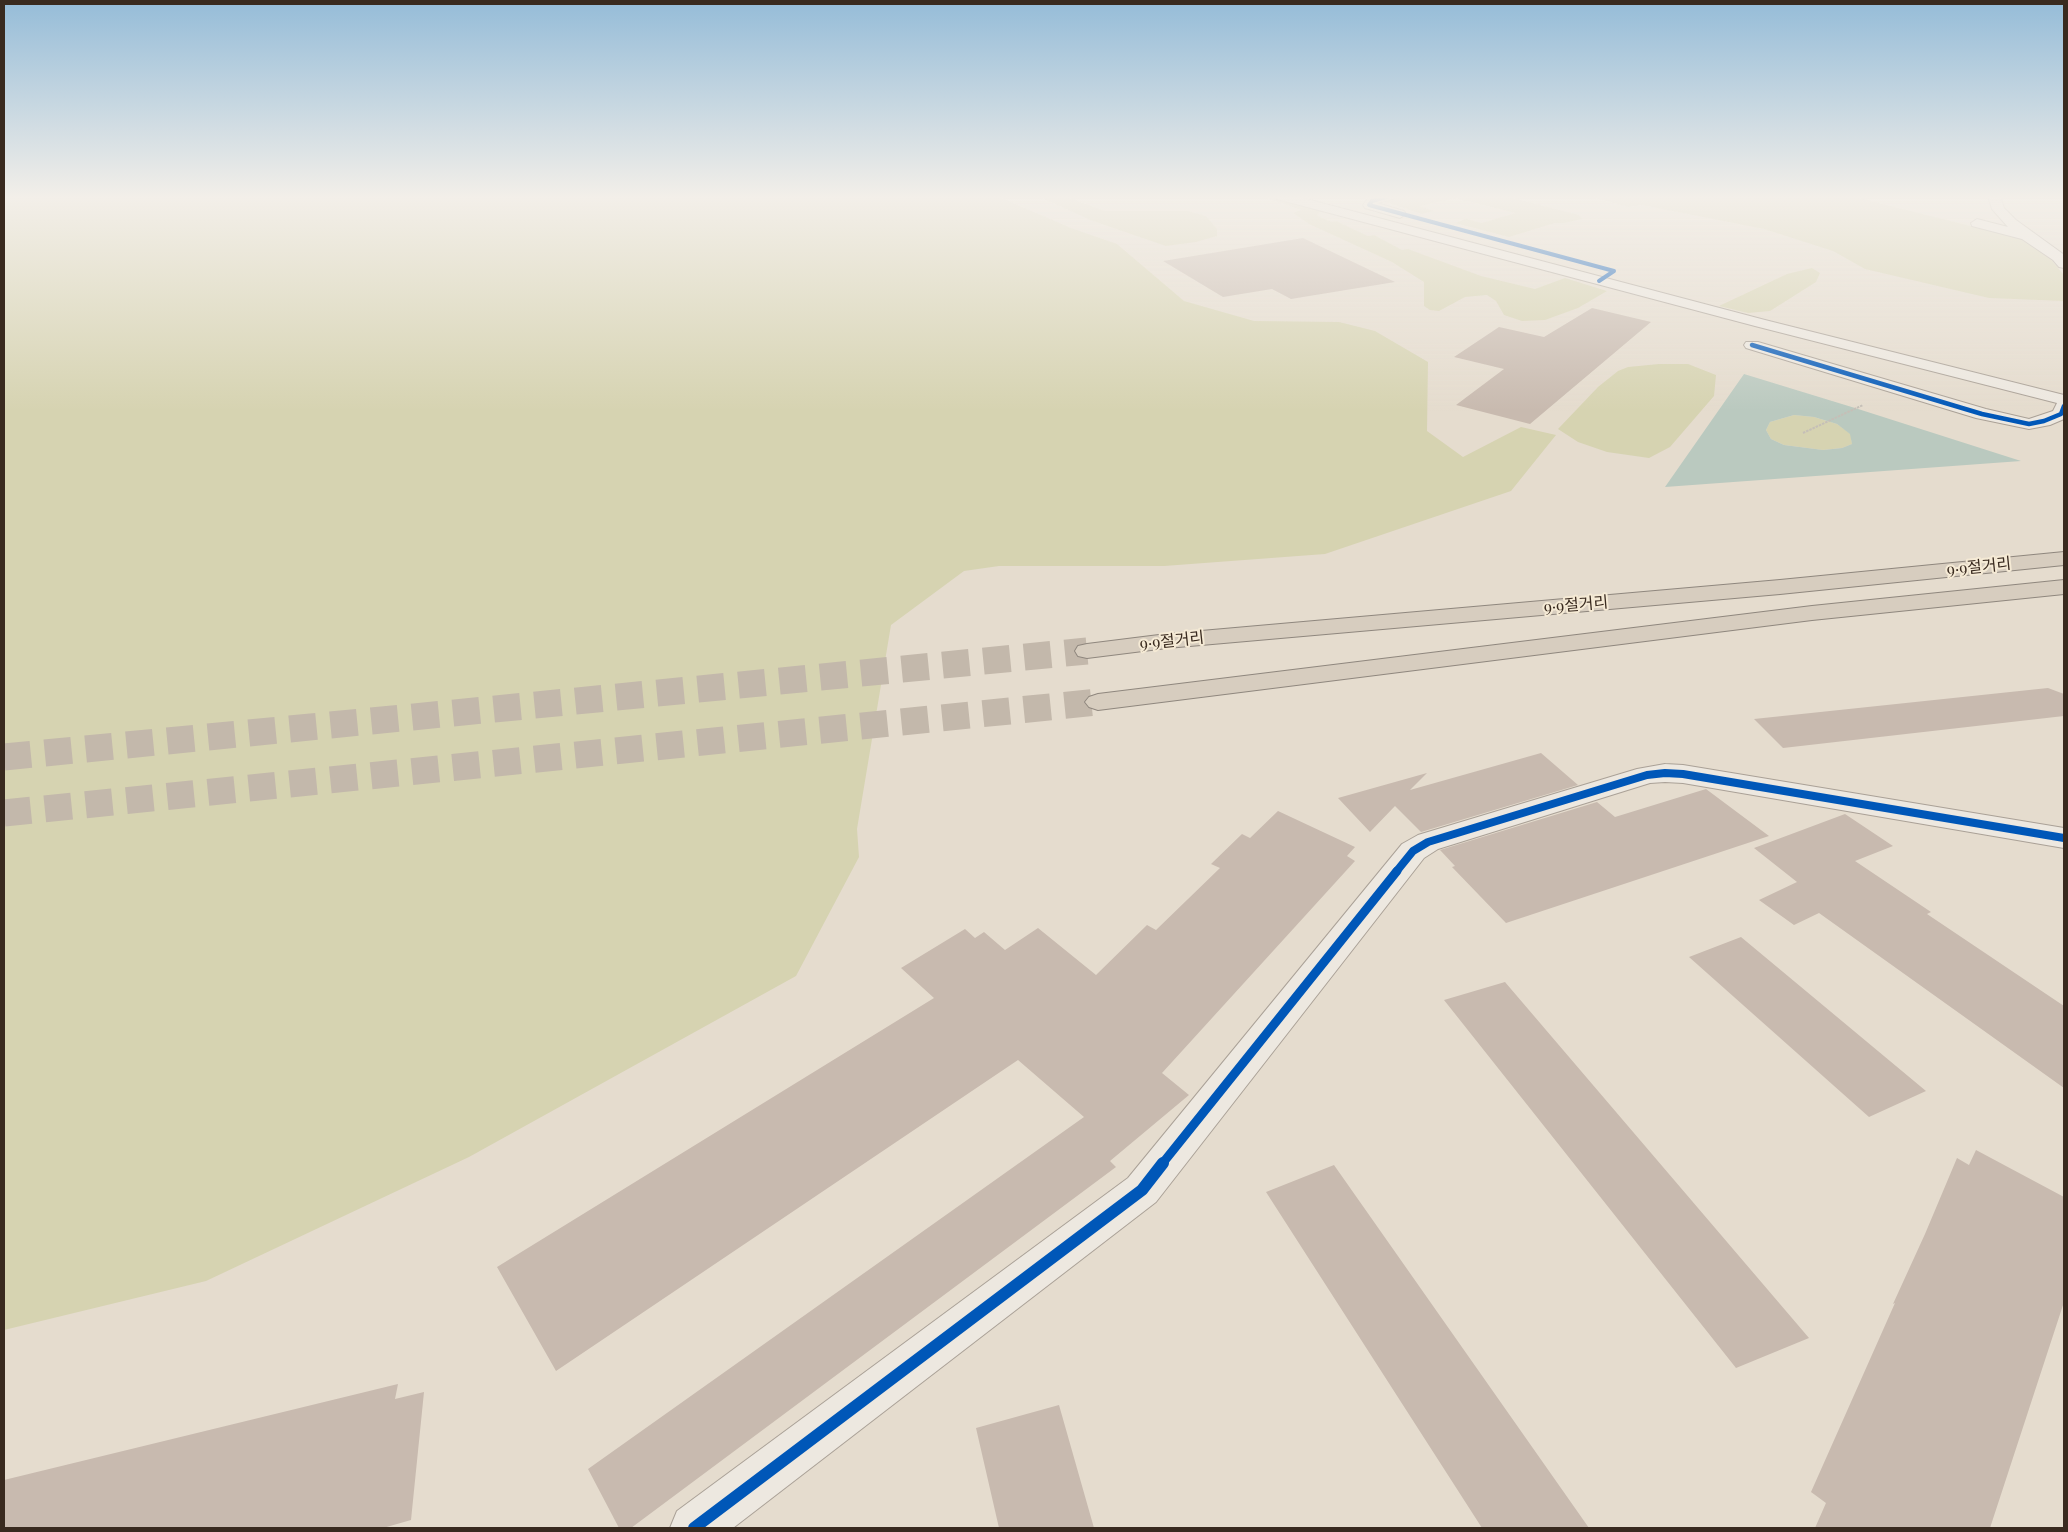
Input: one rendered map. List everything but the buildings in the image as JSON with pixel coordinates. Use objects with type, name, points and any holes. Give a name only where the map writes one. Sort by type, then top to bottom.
[{"type":"highway","name":"9·9절거리","points":[[1088,651],[1167,641],[1780,587],[2053,559]]},
{"type":"highway","name":"9·9절거리","points":[[1098,702],[1812,613],[2064,587]]},
{"type":"street","points":[[1548,267],[2064,400]]},
{"type":"street","points":[[1598,267],[1614,272],[1599,281]]},
{"type":"street","points":[[1752,344],[1982,414],[2029,424],[2044,422],[2061,414],[2064,406]]},
{"type":"street","points":[[694,1528],[1142,1190],[1413,851],[1428,842],[1647,775],[1666,774],[1683,774],[2064,838]]},
{"type":"path","points":[[1803,433],[1864,404]]},
{"type":"shaded area","points":[[4,267],[1145,267],[1184,301],[1254,321],[1339,322],[1375,331],[1428,362],[1427,431],[1463,457],[1521,427],[1556,435],[1511,491],[1325,554],[1164,566],[999,566],[964,571],[891,625],[857,829],[859,857],[796,976],[469,1157],[206,1281],[4,1330]]},
{"type":"shaded area","points":[[1401,267],[1458,267],[1481,276],[1535,289],[1565,278],[1607,291],[1578,308],[1545,320],[1522,321],[1504,315],[1496,301],[1487,295],[1465,297],[1439,311],[1430,310],[1424,306],[1424,282]]},
{"type":"shaded area","points":[[1862,267],[2058,267],[2063,274],[2064,301],[1989,298]]},
{"type":"shaded area","points":[[1812,268],[1820,273],[1816,282],[1770,311],[1748,313],[1719,306],[1787,274]]},
{"type":"shaded area","points":[[1688,364],[1716,375],[1714,396],[1670,447],[1649,458],[1607,452],[1578,442],[1558,429],[1598,387],[1618,371],[1628,367]]},
{"type":"shaded area","points":[[1744,374],[2021,461],[1665,487]],"holes":[[[1794,415],[1814,417],[1837,424],[1850,434],[1852,444],[1842,448],[1823,450],[1784,445],[1771,439],[1766,430],[1770,422]]]},
{"type":"shaded area","points":[[1794,415],[1814,417],[1837,424],[1851,434],[1852,444],[1842,448],[1823,450],[1784,445],[1771,439],[1766,430],[1770,422]]},
{"type":"tunnel","points":[[4,757],[1087,651]]},
{"type":"tunnel","points":[[4,813],[1098,702]]},
{"type":"cycle path","points":[[1599,281],[1614,271],[1601,267]]},
{"type":"cycle path","points":[[1752,345],[1982,414],[2029,424],[2044,421],[2061,414],[2064,406]]},
{"type":"cycle path","points":[[694,1528],[1142,1190],[1413,851],[1428,842],[1647,775],[1665,773],[1683,774],[2064,838]]}]
